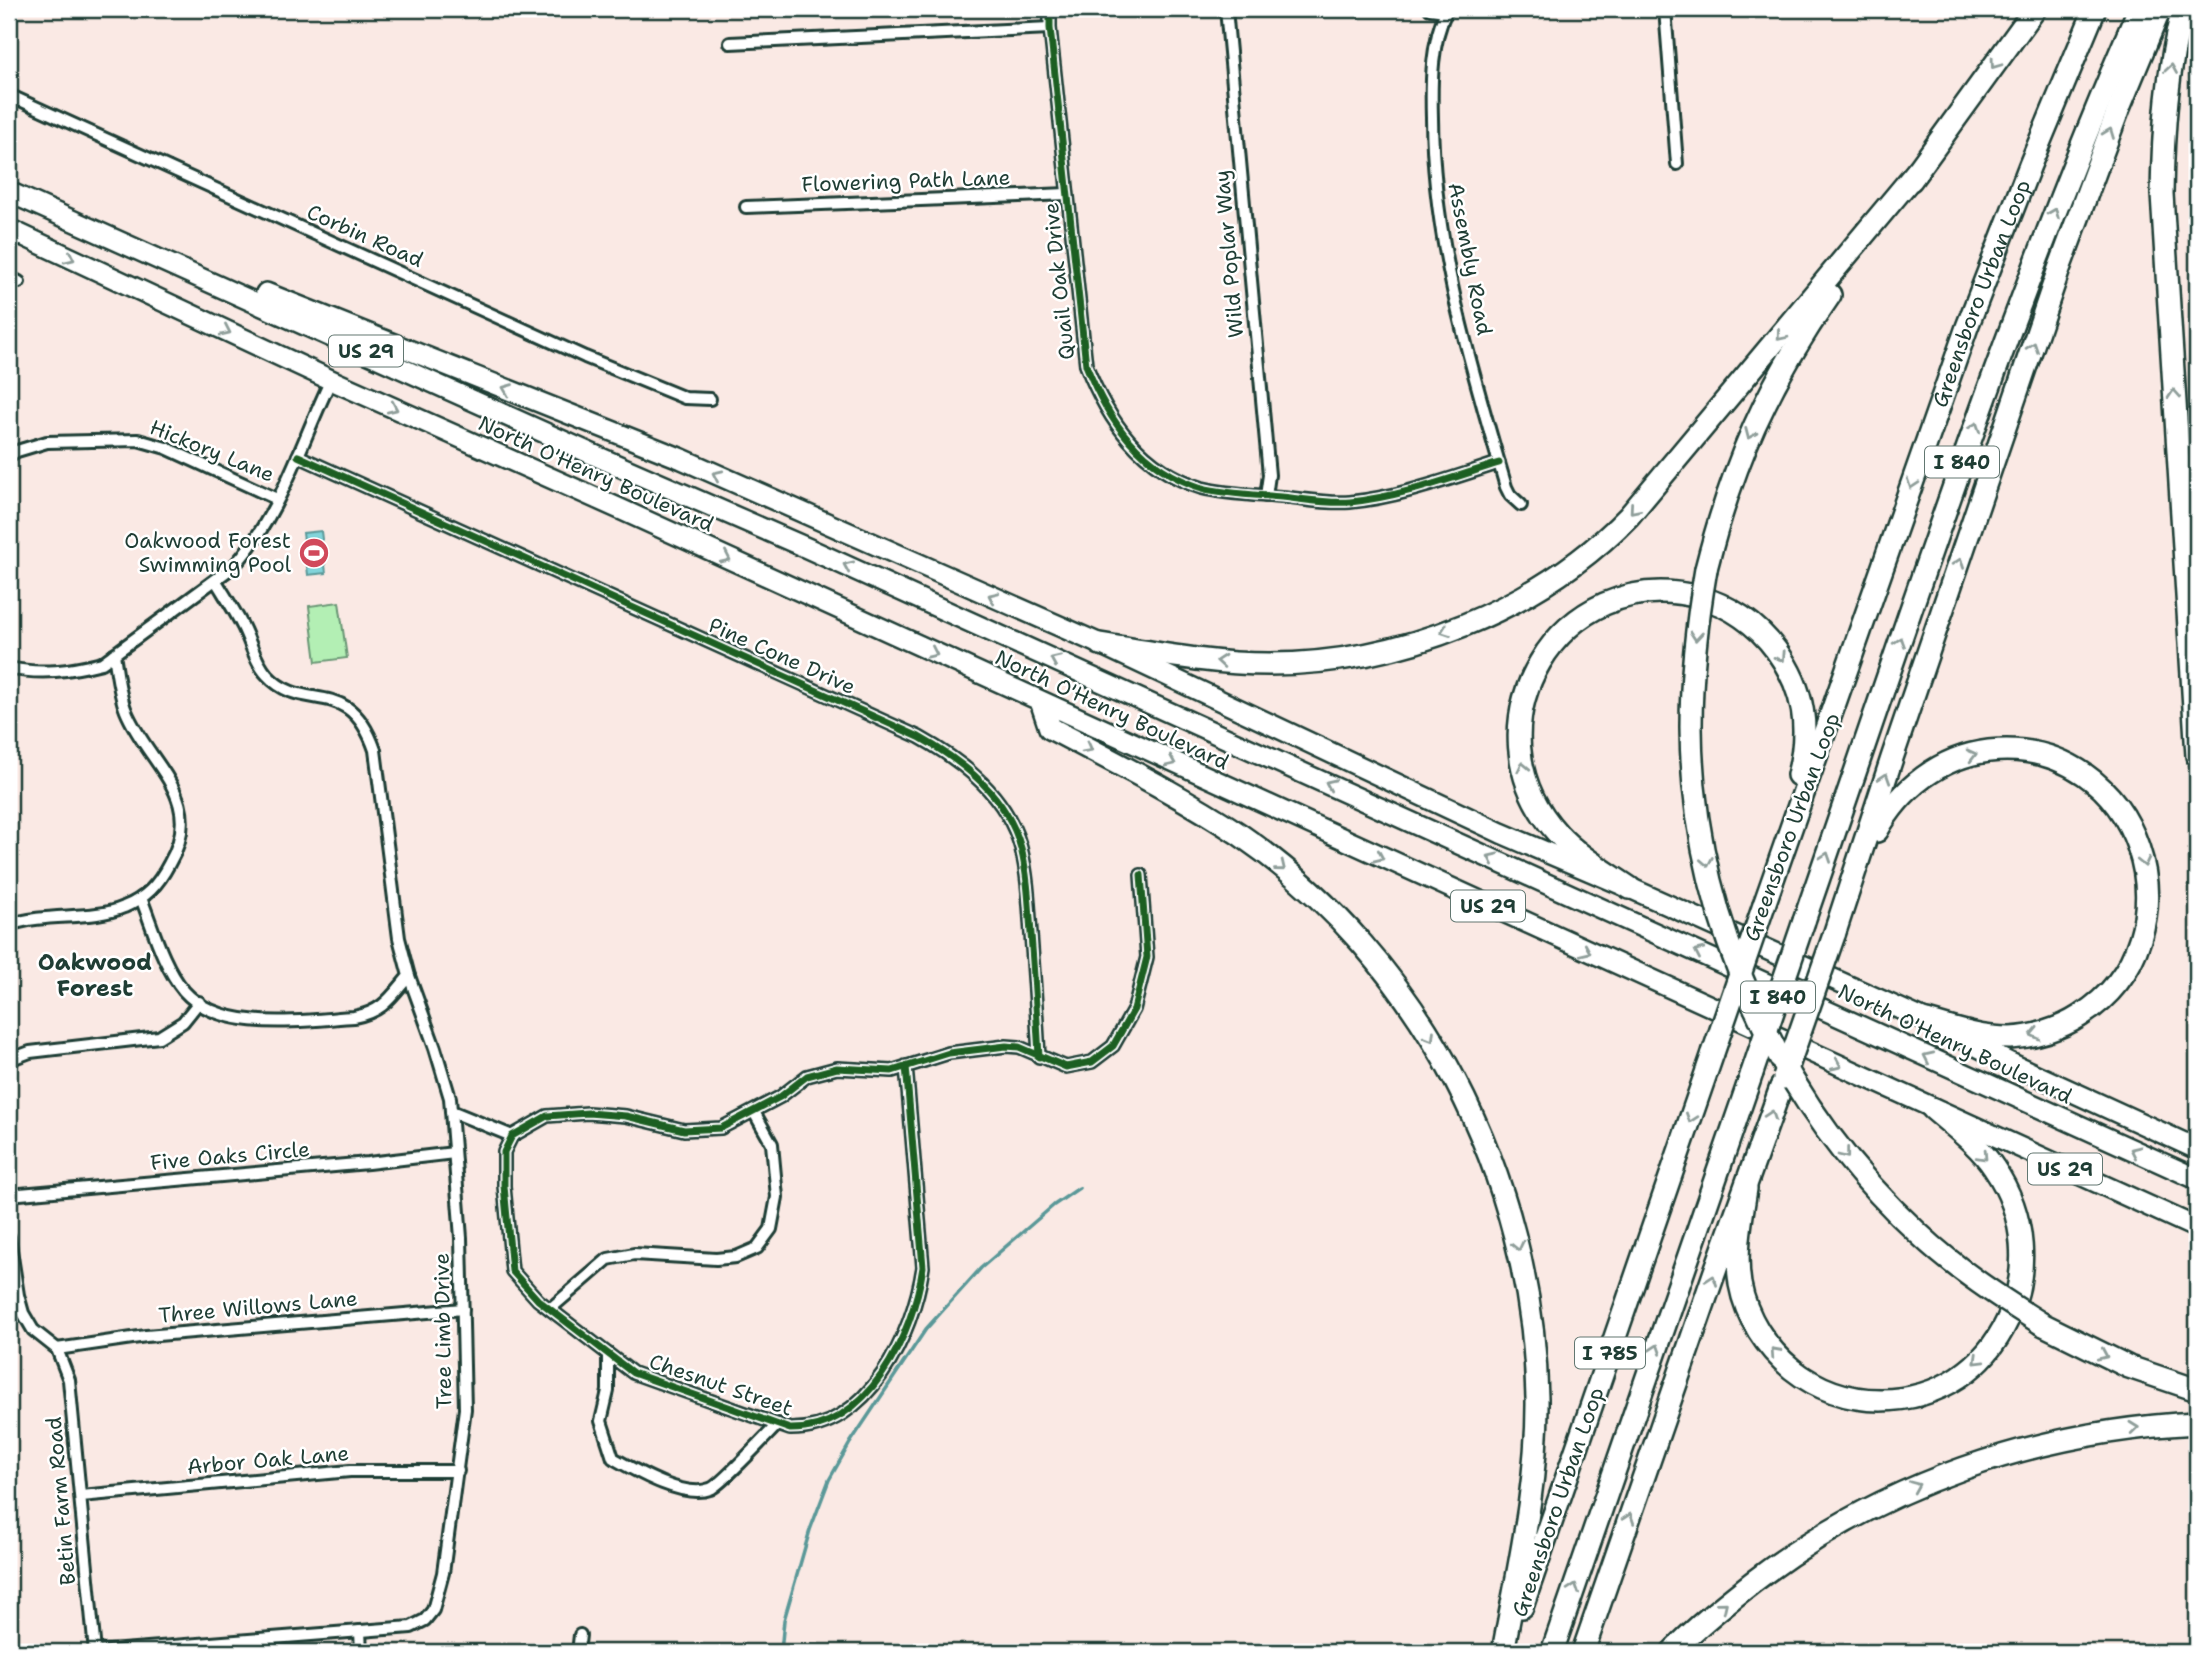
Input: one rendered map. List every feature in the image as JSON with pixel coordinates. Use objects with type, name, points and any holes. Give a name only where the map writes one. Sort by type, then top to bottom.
[{"type":"highway","points":[[2035,9],[1805,331],[1775,381],[1734,472],[1706,569],[1697,621],[1691,728],[1699,823],[1708,872],[1724,928],[1752,1003],[1792,1079],[1818,1119],[1884,1200],[1956,1265],[2042,1324],[2129,1367],[2197,1390]]},
{"type":"highway","name":"Greensboro Urban Loop","points":[[1505,1652],[1788,832],[1832,716],[1967,327],[2095,9]]},
{"type":"highway","name":"Greensboro Urban Loop","points":[[1552,1652],[2005,341],[2067,180],[2139,9]]},
{"type":"highway","points":[[1583,1652],[1834,935],[2059,269],[2119,108],[2160,9]]},
{"type":"highway","points":[[2183,9],[2167,95],[2162,194],[2197,756]]},
{"type":"highway","points":[[1100,644],[1183,658],[1230,662],[1269,664],[1318,661],[1380,651],[1416,641],[1509,605],[1576,562],[1606,539],[1629,516],[1918,170]]},
{"type":"highway","name":"North O'Henry Boulevard","points":[[9,192],[845,565],[2197,1180]]},
{"type":"highway","name":"North O'Henry Boulevard","points":[[9,229],[331,380],[2197,1228]]},
{"type":"highway","points":[[128,244],[264,292],[682,459],[1100,644],[1488,828],[1630,888],[1927,1021],[2010,1063],[2197,1149]]},
{"type":"highway","points":[[1630,888],[1571,847],[1556,833],[1533,799],[1521,762],[1519,742],[1526,688],[1544,652],[1588,612],[1622,597],[1672,592],[1708,600],[1743,618],[1760,631],[1779,654],[1793,678],[1804,732],[1804,750],[1791,800],[1788,832]]},
{"type":"highway","points":[[1042,704],[1050,728],[1191,804],[1241,835],[1311,891],[1339,918],[1392,981],[1417,1016],[1459,1087],[1506,1200],[1525,1280],[1535,1360],[1537,1400],[1533,1480],[1505,1652]]},
{"type":"highway","points":[[1857,866],[1882,822],[1906,790],[1950,761],[1986,751],[2022,751],[2071,766],[2113,798],[2138,841],[2148,884],[2144,931],[2125,974],[2102,1000],[2074,1020],[2027,1036],[1984,1036],[1927,1021]]},
{"type":"highway","points":[[1746,1189],[1738,1244],[1741,1286],[1755,1324],[1781,1360],[1814,1383],[1832,1392],[1852,1397],[1891,1400],[1911,1397],[1939,1387],[1965,1373],[1980,1360],[2006,1326],[2020,1288],[2022,1246],[2014,1205],[1994,1168],[1981,1152],[1934,1109]]},
{"type":"highway","points":[[1672,1652],[1709,1618],[1777,1564],[1815,1538],[1898,1494],[1974,1464],[2028,1447],[2118,1429],[2197,1423]]},
{"type":"street","name":"Quail Oak Drive","points":[[1050,9],[1086,365],[1097,395],[1114,424],[1135,448],[1168,473],[1203,488],[1348,502],[1394,494],[1499,463]]},
{"type":"street","name":"Wild Poplar Way","points":[[1226,9],[1269,475],[1266,496]]},
{"type":"street","name":"Assembly Road","points":[[1430,9],[1447,10],[1435,49],[1432,135],[1436,189],[1454,296],[1499,463],[1510,495],[1521,505]]},
{"type":"street","points":[[1665,9],[1677,164]]},
{"type":"street","points":[[730,43],[1050,28]]},
{"type":"street","name":"Corbin Road","points":[[9,95],[584,357],[685,398],[710,399]]},
{"type":"street","name":"Flowering Path Lane","points":[[746,208],[1067,194]]},
{"type":"street","points":[[9,668],[55,672],[102,663],[216,580],[250,548],[262,529],[331,380]]},
{"type":"street","name":"Hickory Lane","points":[[9,456],[17,450],[47,442],[138,440],[166,448],[277,499]]},
{"type":"street","name":"Pine Cone Drive","points":[[298,456],[919,737],[961,763],[992,793],[1004,810],[1021,846],[1029,898],[1040,1057]]},
{"type":"street","name":"Tree Limb Drive","points":[[216,580],[243,627],[260,666],[268,676],[293,693],[325,697],[339,702],[356,714],[368,731],[375,750],[396,915],[409,976],[450,1098],[463,1309],[465,1409],[443,1573],[433,1610],[425,1620],[411,1627],[360,1632]]},
{"type":"street","points":[[9,922],[113,911],[149,894],[173,858],[181,828],[176,791],[125,710],[114,654]]},
{"type":"street","points":[[451,1111],[512,1136],[547,1116],[588,1113],[626,1116],[684,1130],[721,1128],[780,1097],[807,1076],[837,1068],[892,1071],[949,1053],[1006,1046],[1019,1047],[1066,1067],[1092,1062],[1113,1046],[1134,1009],[1147,957],[1141,875]]},
{"type":"street","points":[[141,898],[170,971],[185,992],[218,1013],[263,1022],[368,1015],[382,1008],[409,976]]},
{"type":"street","points":[[9,1065],[14,1058],[30,1052],[159,1037],[183,1022],[199,1002]]},
{"type":"street","name":"Chesnut Street","points":[[512,1136],[504,1152],[504,1186],[512,1271],[538,1300],[633,1373],[790,1429],[806,1429],[839,1415],[868,1392],[889,1366],[919,1293],[923,1267],[906,1066]]},
{"type":"street","points":[[550,1309],[608,1259],[634,1254],[716,1259],[736,1257],[757,1248],[771,1229],[777,1198],[772,1143],[754,1112]]},
{"type":"street","name":"Five Oaks Circle","points":[[9,1195],[454,1153]]},
{"type":"street","points":[[9,1237],[23,1313],[33,1329],[57,1349]]},
{"type":"street","name":"Three Willows Lane","points":[[57,1349],[146,1336],[463,1309]]},
{"type":"street","name":"Betin Farm Road","points":[[57,1349],[69,1380],[96,1652],[204,1649],[360,1632]]},
{"type":"street","points":[[608,1354],[608,1391],[601,1421],[608,1445],[613,1458],[646,1476],[691,1491],[712,1489],[778,1424]]},
{"type":"street","name":"Arbor Oak Lane","points":[[81,1496],[350,1471],[458,1471]]},
{"type":"street","points":[[360,1632],[361,1652]]},
{"type":"street","points":[[579,1652],[580,1635]]},
{"type":"green space","points":[[339,602],[347,658],[316,662],[309,606]]},
{"type":"water","name":"Oakwood Forest Swimming Pool","points":[[321,531],[326,573],[308,575],[303,533]]},
{"type":"waterway","points":[[781,1652],[784,1620],[810,1530],[829,1480],[850,1443],[926,1329],[981,1268],[1054,1205],[1079,1188]]},
{"type":"cycle path","points":[[1050,9],[1086,365],[1105,405],[1129,440],[1161,469],[1202,488],[1333,502],[1388,496],[1499,463]]},
{"type":"cycle path","points":[[298,456],[919,737],[967,769],[982,782],[1005,812],[1021,848],[1028,891],[1039,1057]]},
{"type":"cycle path","points":[[906,1066],[923,1267],[918,1293],[897,1348],[882,1374],[864,1396],[843,1414],[818,1425],[790,1429],[633,1373],[538,1300],[512,1271],[504,1186],[504,1152],[512,1136],[547,1116],[588,1113],[626,1116],[684,1130],[721,1128],[780,1097],[807,1076],[837,1068],[892,1071],[949,1053],[1006,1046],[1019,1047],[1066,1067],[1092,1062],[1113,1046],[1134,1009],[1147,957],[1141,875]]},
{"type":"place","name":"Oakwood Forest Swimming Pool","points":[[314,553]]},
{"type":"district","name":"Oakwood Forest","points":[[95,975]]}]
